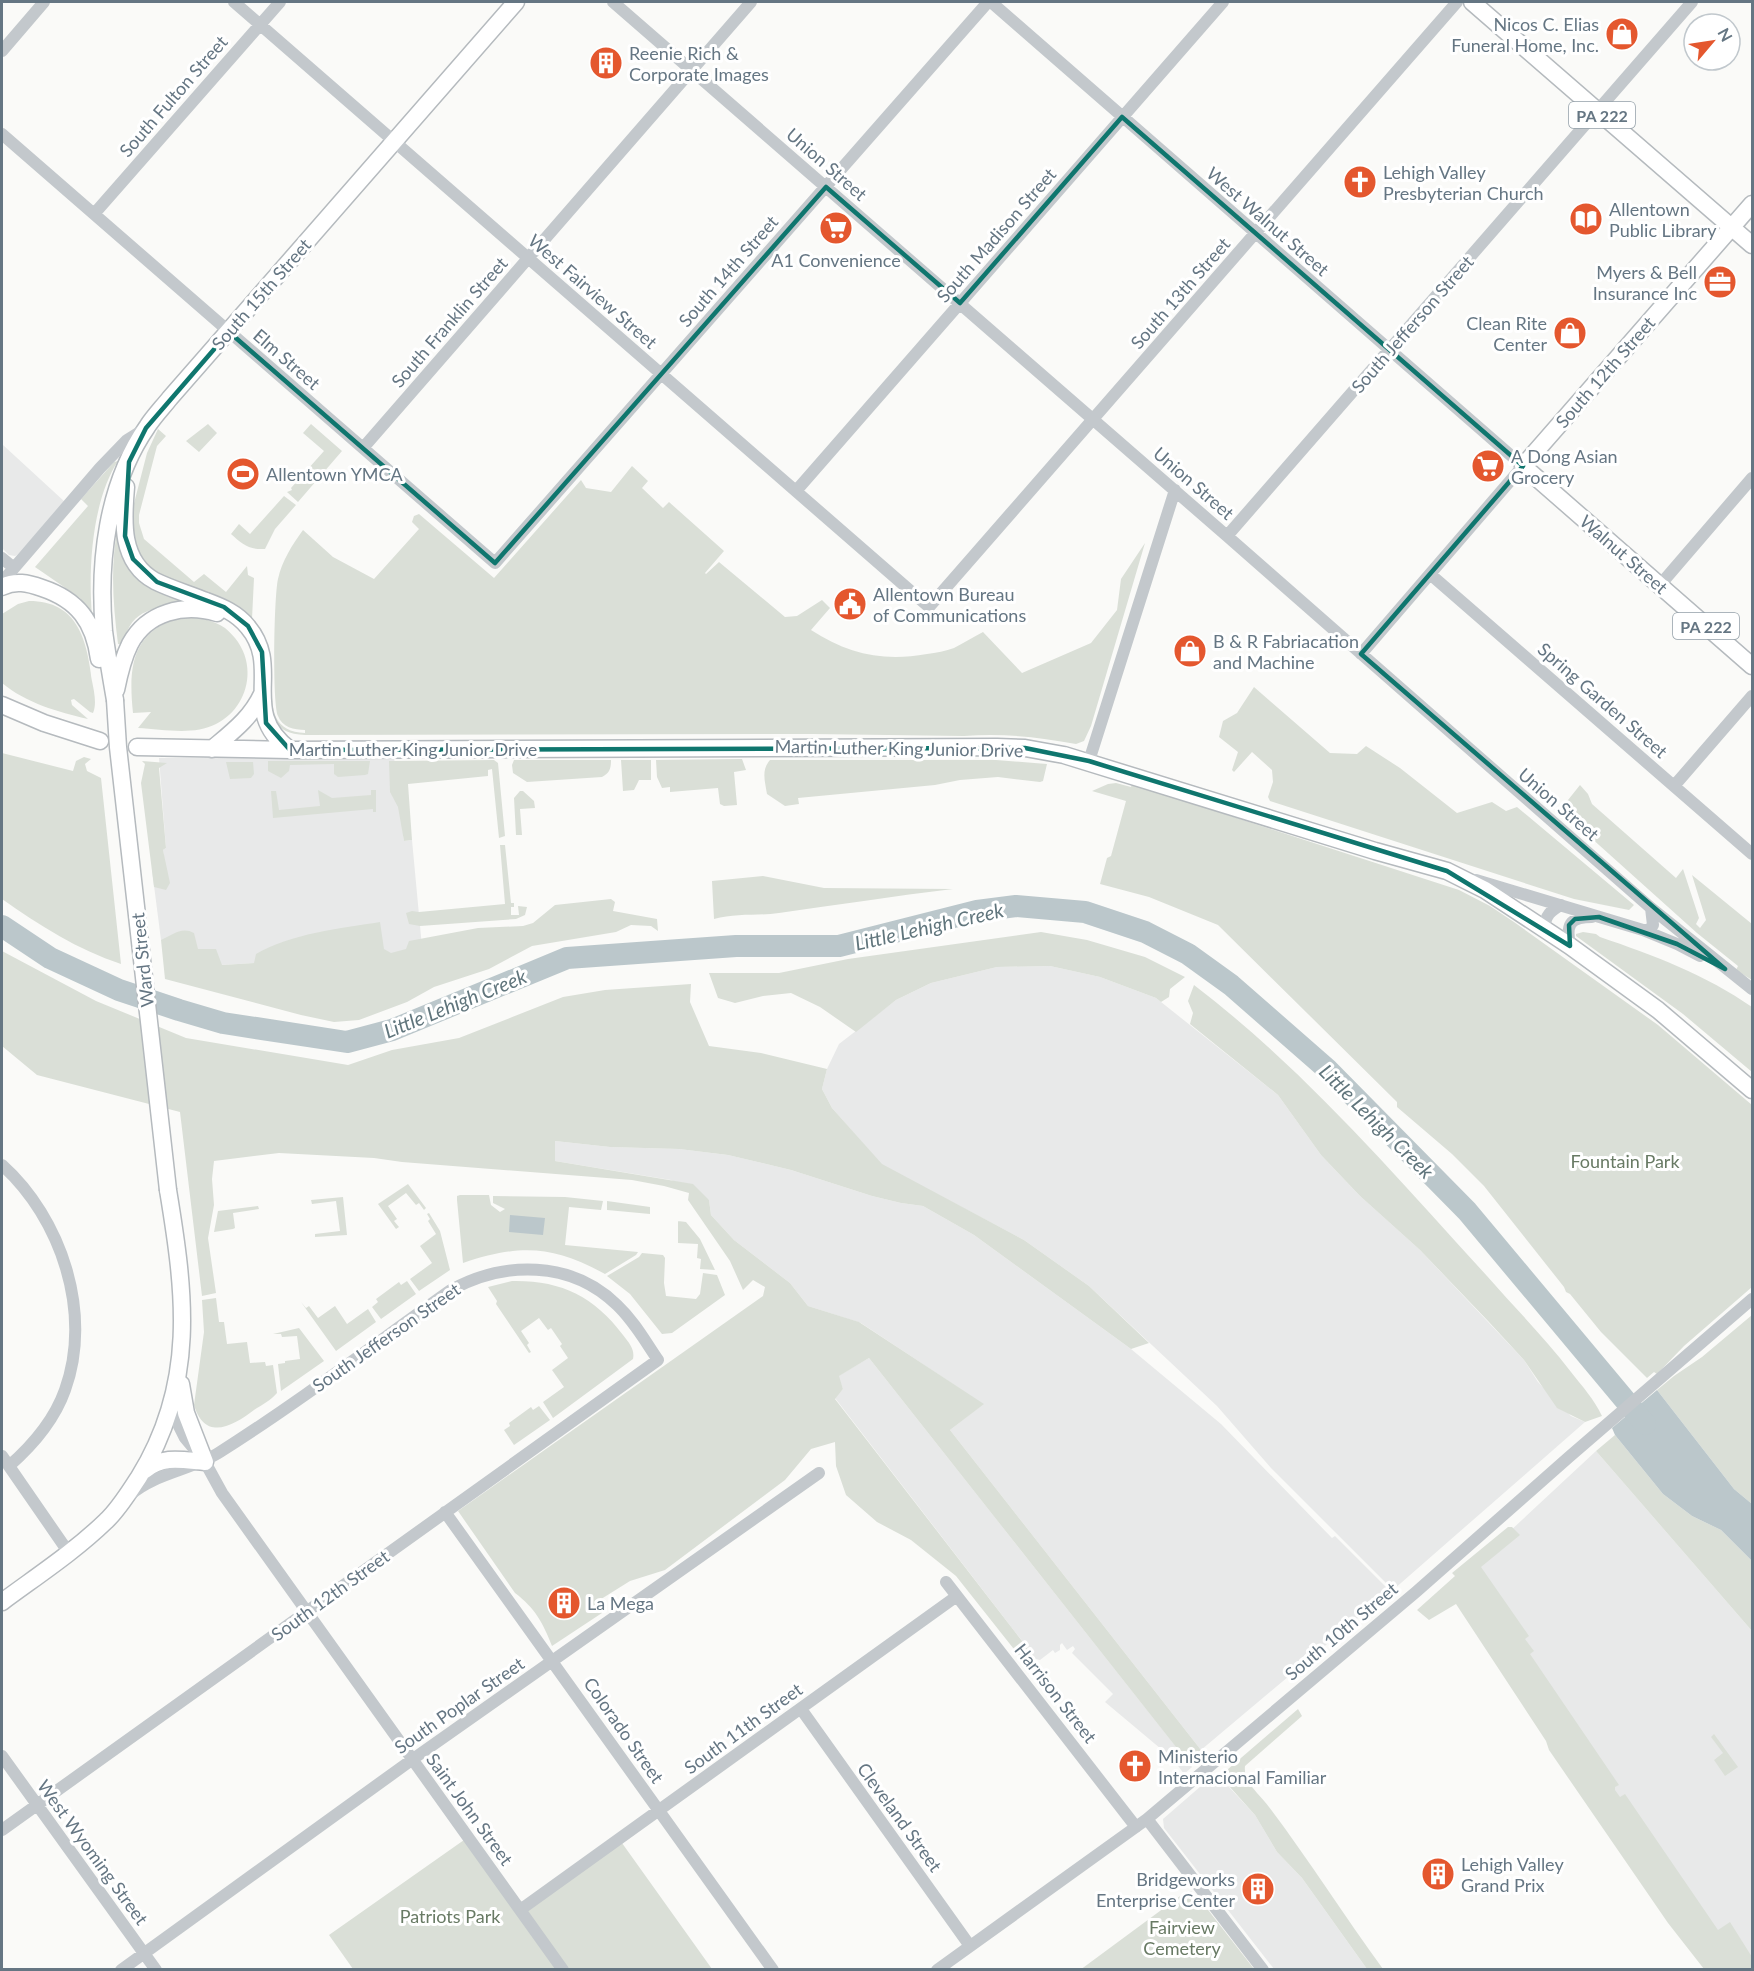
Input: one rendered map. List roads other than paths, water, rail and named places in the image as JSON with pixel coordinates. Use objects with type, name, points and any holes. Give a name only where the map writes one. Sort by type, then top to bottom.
[{"type":"main road","name":"South 15th Street","points":[[146,428],[516,2]]},
{"type":"main road","name":"PA 222","points":[[1472,2],[1732,227]]},
{"type":"main road","name":"South 12th Street","points":[[1523,466],[1752,204]]},
{"type":"main road","points":[[1732,227],[1752,245]]},
{"type":"main road","name":"Ward Street","points":[[142,1473],[152,1456],[172,1405],[181,1363],[183,1328],[124,795],[110,700],[104,631],[104,559],[110,517],[118,489],[146,428]]},
{"type":"main road","points":[[129,462],[124,511],[125,536],[133,559],[140,569],[157,582],[224,608],[238,616],[252,633],[262,659],[263,711],[266,723],[280,743],[290,750]]},
{"type":"main road","name":"Walnut Street","points":[[1523,466],[1752,666]]},
{"type":"main road","points":[[8,563],[79,609],[89,624],[98,649],[110,700]]},
{"type":"main road","points":[[2,588],[18,582],[49,590]]},
{"type":"main road","points":[[110,700],[130,645],[147,623],[174,610],[205,609],[219,614],[242,630],[262,659]]},
{"type":"main road","points":[[212,748],[245,721],[263,693]]},
{"type":"main road","points":[[6,706],[74,734],[100,741]]},
{"type":"main road","name":"Martin Luther King Junior Drive","points":[[137,747],[290,750],[997,747],[1025,748],[1089,761],[1364,848],[1447,871],[1485,890],[1570,946],[1658,1010],[1752,1090]]},
{"type":"main road","points":[[2,1602],[69,1553],[108,1519],[142,1473],[159,1460],[205,1462],[182,1399],[181,1363]]},
{"type":"street","points":[[2,51],[44,2]]},
{"type":"street","name":"West Fairview Street","points":[[234,2],[929,607]]},
{"type":"street","name":"South Fulton Street","points":[[94,214],[280,2]]},
{"type":"street","name":"Union Street","points":[[613,2],[1175,490],[1651,908],[1752,989]]},
{"type":"street","name":"South Franklin Street","points":[[363,448],[751,2]]},
{"type":"street","name":"West Walnut Street","points":[[989,2],[1523,466]]},
{"type":"street","name":"South 14th Street","points":[[495,563],[989,2]]},
{"type":"street","name":"South Madison Street","points":[[796,491],[1223,2]]},
{"type":"street","name":"South 13th Street","points":[[929,607],[1457,2]]},
{"type":"street","name":"South Jefferson Street","points":[[1227,536],[1692,2]]},
{"type":"street","name":"Elm Street","points":[[2,134],[495,563]]},
{"type":"street","name":"South 15th Street","points":[[2,582],[8,563],[75,497],[127,440],[146,428]]},
{"type":"street","name":"South 12th Street","points":[[1361,654],[1523,466]]},
{"type":"street","points":[[1660,585],[1752,478]]},
{"type":"street","points":[[1089,761],[1175,490]]},
{"type":"street","name":"Spring Garden Street","points":[[1430,574],[1752,854]]},
{"type":"street","points":[[1674,786],[1752,696]]},
{"type":"street","points":[[1447,871],[1643,930],[1677,944],[1725,969]]},
{"type":"street","points":[[1544,928],[1551,910],[1561,905]]},
{"type":"street","points":[[1643,930],[1649,930],[1653,925],[1651,908]]},
{"type":"street","points":[[1570,946],[1567,933],[1569,925],[1575,919],[1599,917]]},
{"type":"street","points":[[2,1165],[34,1201],[46,1219],[59,1246],[73,1297],[75,1319],[72,1365],[65,1392],[55,1413],[27,1451],[5,1461],[69,1553]]},
{"type":"street","name":"South Jefferson Street","points":[[121,1502],[143,1486],[205,1462],[451,1290],[487,1274],[506,1270],[543,1270],[565,1274],[582,1281],[602,1292],[616,1304],[632,1321],[658,1360]]},
{"type":"street","name":"South 10th Street","points":[[937,1970],[1142,1823],[1416,1592],[1752,1299]]},
{"type":"street","name":"South 12th Street","points":[[2,1830],[658,1360]]},
{"type":"street","name":"Saint John Street","points":[[172,1405],[174,1416],[185,1438],[205,1462],[222,1492],[563,1970]]},
{"type":"street","name":"South Poplar Street","points":[[121,1970],[413,1759],[819,1473]]},
{"type":"street","name":"Colorado Street","points":[[446,1512],[773,1970]]},
{"type":"street","name":"Harrison Street","points":[[946,1582],[1263,1970]]},
{"type":"street","name":"South 11th Street","points":[[520,1910],[957,1596]]},
{"type":"street","name":"Cleveland Street","points":[[801,1709],[970,1946]]},
{"type":"street","name":"West Wyoming Street","points":[[2,1756],[156,1970]]},
{"type":"waterway","name":"Little Lehigh Creek","points":[[2,926],[50,958],[119,990],[223,1023],[347,1042],[392,1030],[567,958],[736,946],[839,946],[977,911],[1016,906],[1085,912],[1145,932],[1188,954],[1231,985],[1327,1069],[1467,1211],[1645,1424]]},
{"type":"place","name":"Nicos C. Elias Funeral Home, Inc.","points":[[1622,34]]},
{"type":"place","name":"Reenie Rich & Corporate Images","points":[[606,63]]},
{"type":"place","name":"Lehigh Valley Presbyterian Church","points":[[1360,182]]},
{"type":"place","name":"Allentown Public Library","points":[[1586,219]]},
{"type":"place","name":"A1 Convenience","points":[[836,228]]},
{"type":"place","name":"Myers & Bell Insurance Inc","points":[[1720,282]]},
{"type":"place","name":"Clean Rite Center","points":[[1570,333]]},
{"type":"place","name":"A Dong Asian Grocery","points":[[1488,466]]},
{"type":"place","name":"Allentown YMCA","points":[[243,474]]},
{"type":"place","name":"Allentown Bureau of Communications","points":[[850,604]]},
{"type":"place","name":"B & R Fabriacation and Machine","points":[[1190,651]]},
{"type":"place","name":"La Mega","points":[[564,1603]]},
{"type":"place","name":"Ministerio Internacional Familiar","points":[[1135,1766]]},
{"type":"place","name":"Lehigh Valley Grand Prix","points":[[1438,1874]]},
{"type":"place","name":"Bridgeworks Enterprise Center","points":[[1258,1889]]},
{"type":"park label","name":"Fountain Park","points":[[1625,1161]]},
{"type":"park label","name":"Patriots Park","points":[[450,1916]]},
{"type":"park label","name":"Fairview Cemetery","points":[[1182,1937]]}]
